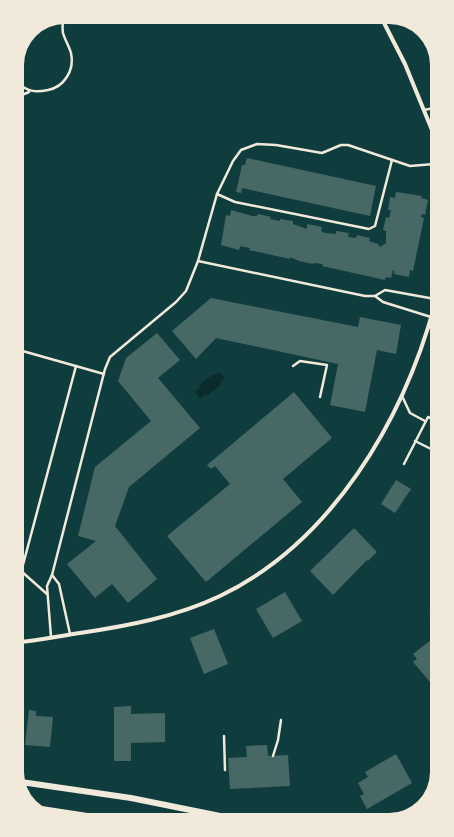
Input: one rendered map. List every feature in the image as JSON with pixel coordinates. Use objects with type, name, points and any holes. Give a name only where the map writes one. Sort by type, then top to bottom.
[{"type":"street","points":[[385,24],[405,64],[430,125]]},
{"type":"street","points":[[24,641],[148,620],[181,611],[219,597],[258,575],[292,549],[322,520],[351,484],[402,396],[430,325]]},
{"type":"street","points":[[26,783],[131,798],[205,813]]},
{"type":"street","points":[[50,810],[68,813]]},
{"type":"lane","points":[[24,94],[29,92],[56,89],[67,78],[72,67],[71,54],[63,32],[63,24]]},
{"type":"lane","points":[[24,88],[29,92]]},
{"type":"lane","points":[[424,110],[430,109]]},
{"type":"lane","points":[[51,638],[46,586],[52,575],[104,374],[110,357],[176,302],[186,291],[198,261],[217,194],[233,161],[241,150],[257,144],[276,145],[322,153],[341,145],[348,145],[410,166],[430,164]]},
{"type":"lane","points":[[217,194],[235,202],[369,229],[375,226],[392,160]]},
{"type":"lane","points":[[198,261],[353,294],[375,296],[383,302],[430,316]]},
{"type":"lane","points":[[375,296],[385,290],[430,298]]},
{"type":"lane","points":[[24,352],[104,374]]},
{"type":"lane","points":[[293,366],[300,361],[327,365],[320,397]]},
{"type":"lane","points":[[24,560],[76,366]]},
{"type":"lane","points":[[402,396],[410,413],[425,421]]},
{"type":"lane","points":[[404,464],[425,421],[428,416],[430,417]]},
{"type":"lane","points":[[415,441],[430,448]]},
{"type":"lane","points":[[24,574],[47,594]]},
{"type":"lane","points":[[52,575],[59,584],[70,634]]},
{"type":"lane","points":[[273,756],[278,740],[281,720]]},
{"type":"lane","points":[[224,736],[225,770]]},
{"type":"water","points":[[219,372],[225,378],[220,383],[221,384],[207,396],[206,394],[200,399],[195,392],[200,388],[199,386],[213,374],[214,376]]},
{"type":"building","points":[[247,158],[376,186],[370,216],[242,188],[241,193],[236,192],[242,165],[245,165]]},
{"type":"building","points":[[396,192],[422,196],[421,198],[428,200],[425,215],[422,214],[421,217],[424,218],[413,271],[410,270],[409,277],[394,274],[393,270],[391,278],[386,277],[385,280],[322,266],[323,264],[313,264],[299,261],[290,257],[290,259],[249,250],[250,248],[240,246],[239,250],[221,245],[226,215],[230,216],[231,210],[252,216],[257,216],[258,214],[280,221],[280,219],[293,221],[293,224],[307,229],[307,224],[322,227],[321,231],[325,233],[336,234],[336,231],[349,233],[348,237],[356,238],[357,235],[370,238],[369,241],[378,244],[380,247],[386,243],[386,231],[383,230],[386,217],[389,218],[391,210],[388,210],[390,197],[395,198]]},
{"type":"building","points":[[211,298],[358,327],[360,317],[401,325],[396,354],[377,350],[365,412],[330,405],[338,364],[216,338],[196,359],[172,331]]},
{"type":"building","points":[[157,333],[180,360],[158,378],[200,428],[129,487],[115,526],[157,579],[128,603],[112,584],[95,598],[67,564],[96,541],[78,536],[95,467],[151,421],[118,381],[126,358]]},
{"type":"building","points":[[294,392],[332,438],[283,479],[302,502],[206,582],[167,536],[230,484],[215,466],[211,469],[207,465]]},
{"type":"building","points":[[396,480],[411,489],[395,513],[381,504]]},
{"type":"building","points":[[354,528],[377,552],[368,561],[367,560],[333,595],[310,571]]},
{"type":"building","points":[[285,592],[302,621],[273,638],[256,609]]},
{"type":"building","points":[[214,629],[228,664],[204,674],[190,638]]},
{"type":"building","points":[[430,641],[430,682],[413,662],[417,659],[413,654]]},
{"type":"building","points":[[131,706],[131,714],[165,713],[165,742],[131,743],[131,761],[114,761],[114,707]]},
{"type":"building","points":[[29,710],[36,711],[36,716],[53,717],[50,747],[25,745]]},
{"type":"building","points":[[267,745],[268,756],[288,755],[290,786],[230,789],[228,758],[247,757],[246,746]]},
{"type":"building","points":[[396,754],[412,783],[367,809],[360,796],[364,794],[358,783],[368,777],[365,772]]}]
